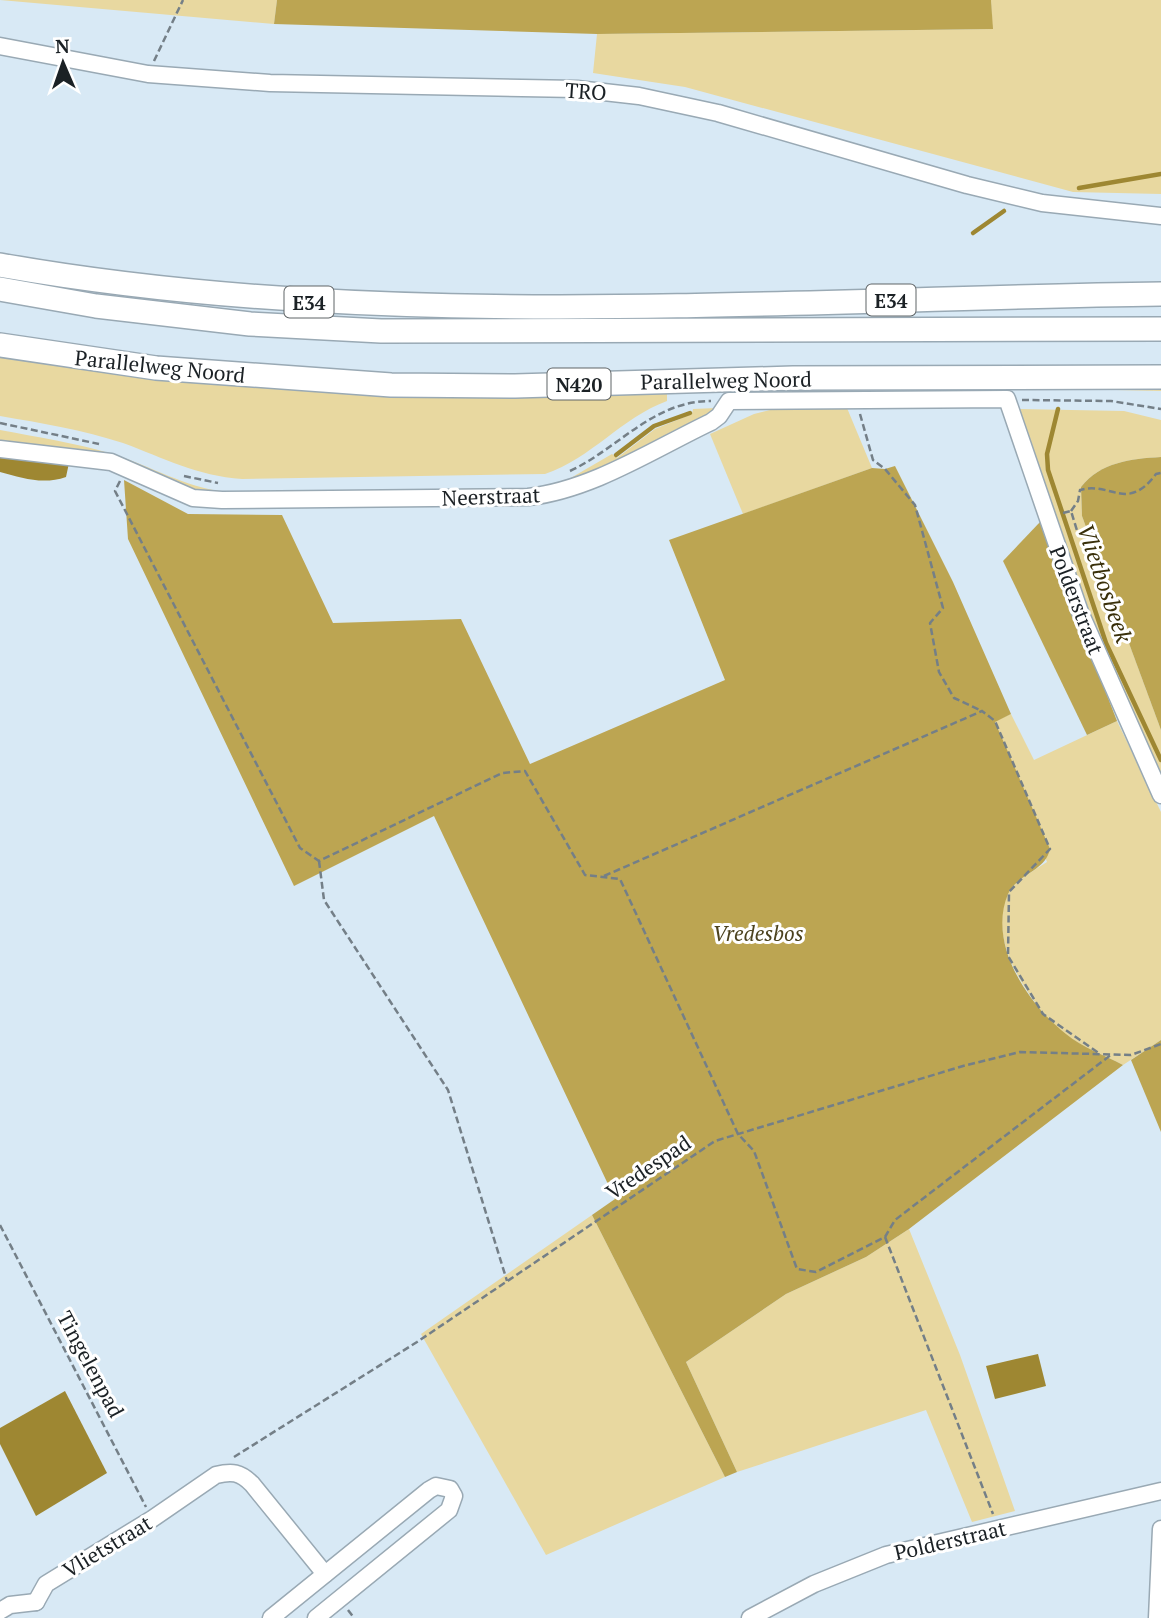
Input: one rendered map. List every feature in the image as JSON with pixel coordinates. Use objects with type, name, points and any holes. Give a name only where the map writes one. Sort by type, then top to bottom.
[{"type":"highway","name":"E34","points":[[0,265],[210,295],[386,306],[635,306],[1161,294]]},
{"type":"highway","name":"E34","points":[[0,289],[96,306],[224,321],[382,331],[526,333],[1161,329]]},
{"type":"highway","name":"Parallelweg Noord","points":[[0,331],[160,355],[265,364],[403,370],[521,371],[829,364],[1161,365]]},
{"type":"highway","name":"Parallelweg Noord","points":[[0,345],[156,368],[391,385],[515,386],[807,377],[1161,377]]},
{"type":"street","name":"TRO","points":[[0,46],[148,74],[284,84],[577,89],[639,96],[718,113],[967,185],[1042,203],[1161,216]]},
{"type":"street","points":[[729,401],[1007,399]]},
{"type":"street","name":"Polderstraat","points":[[1007,399],[1047,518],[1111,687],[1161,795]]},
{"type":"street","name":"Neerstraat","points":[[0,449],[111,462],[193,498],[528,497],[552,494],[581,484],[711,422],[719,416],[729,401]]},
{"type":"street","points":[[216,1475],[237,1473],[246,1478],[325,1574]]},
{"type":"street","name":"Vlietstraat","points":[[36,1602],[46,1584],[152,1519],[216,1475]]},
{"type":"street","points":[[271,1618],[429,1490],[436,1486],[450,1489],[454,1496],[449,1510],[316,1618]]},
{"type":"street","name":"Polderstraat","points":[[750,1618],[814,1584],[886,1555],[1160,1495]]},
{"type":"street","points":[[1157,1618],[1161,1529]]},
{"type":"street","points":[[0,1611],[10,1605],[36,1602],[42,1618]]},
{"type":"path","points":[[148,74],[183,0]]},
{"type":"path","points":[[1007,399],[1111,401],[1161,410]]},
{"type":"path","points":[[857,400],[873,460],[885,469],[915,505],[925,537],[943,608],[930,623],[939,672],[954,698],[982,710],[995,721],[1051,849],[1009,892],[1008,956],[1043,1014],[1100,1054]]},
{"type":"path","points":[[570,470],[663,411],[699,401],[729,401]]},
{"type":"path","points":[[0,423],[108,446]]},
{"type":"path","points":[[1047,518],[1071,511],[1079,501],[1080,490],[1092,487],[1121,496],[1146,487],[1156,474],[1161,473]]},
{"type":"path","points":[[182,476],[226,484]]},
{"type":"path","points":[[120,482],[115,491],[300,848],[319,861],[324,900],[449,1090],[507,1281]]},
{"type":"path","points":[[1071,511],[1079,537]]},
{"type":"path","points":[[602,877],[982,710]]},
{"type":"path","points":[[319,861],[502,773],[525,771],[585,876],[620,879],[738,1134],[754,1151],[797,1269],[816,1272],[886,1239],[895,1220],[1112,1054]]},
{"type":"path","name":"Vredespad","points":[[216,1475],[239,1452],[417,1342],[715,1141],[963,1066],[1020,1052],[1130,1055],[1161,1044]]},
{"type":"path","name":"Tingelenpad","points":[[0,1225],[152,1519]]},
{"type":"path","points":[[886,1239],[994,1517]]},
{"type":"shaded area","points":[[0,0],[277,0],[274,24]]},
{"type":"shaded area","points":[[991,0],[1161,0],[1161,194],[1073,192],[685,87],[593,73],[597,34],[992,29]]},
{"type":"shaded area","points":[[0,357],[127,373],[1161,386],[1161,391],[988,387],[667,391],[667,401],[635,417],[562,467],[545,474],[242,479],[195,470],[93,434],[0,416]]},
{"type":"shaded area","points":[[716,408],[711,416],[585,478],[552,490],[203,494],[162,479],[0,445],[0,430],[70,443],[112,454],[196,486],[226,492],[535,488],[569,479],[612,454],[617,458],[655,429],[692,414],[693,409]]},
{"type":"shaded area","points":[[847,408],[872,468],[743,514],[710,434],[754,414],[774,409]]},
{"type":"shaded area","points":[[1019,409],[1124,411],[1161,420],[1161,457],[1117,463],[1098,472],[1081,487],[1082,516],[1161,730],[1161,781],[1107,662]]},
{"type":"shaded area","points":[[0,456],[69,463],[66,477],[33,480],[0,472]]},
{"type":"shaded area","points":[[1011,714],[1034,760],[1117,721],[1161,812],[1161,1040],[1123,1065],[1079,1043],[1052,1022],[1026,989],[1007,950],[1002,929],[1003,910],[1009,892],[1021,879],[1047,862],[995,721]]},
{"type":"shaded area","points":[[592,1215],[725,1477],[546,1555],[421,1334]]},
{"type":"shaded area","points":[[909,1229],[960,1355],[1015,1511],[972,1522],[926,1410],[737,1472],[686,1362],[786,1294],[866,1257]]},
{"type":"shaded area","points":[[1038,1354],[1046,1386],[995,1399],[986,1366]]},
{"type":"shaded area","points":[[65,1391],[107,1473],[36,1516],[0,1444],[0,1428]]},
{"type":"green space","points":[[277,0],[991,0],[993,29],[597,34],[274,24]]},
{"type":"green space","points":[[1161,457],[1161,730],[1082,516],[1081,487],[1098,472],[1117,463]]},
{"type":"green space","name":"Vredesbos","points":[[895,466],[953,582],[1011,714],[995,722],[1050,849],[1043,863],[1012,887],[1008,894],[1003,913],[1007,952],[1025,990],[1052,1021],[1079,1043],[1123,1065],[909,1229],[866,1257],[786,1294],[686,1362],[737,1472],[725,1477],[592,1215],[615,1199],[434,816],[294,886],[128,539],[124,480],[188,514],[282,515],[333,623],[461,619],[530,764],[725,680],[669,540],[872,468],[885,469]]},
{"type":"green space","points":[[1040,522],[1117,721],[1087,735],[1003,561]]},
{"type":"green space","points":[[1161,1040],[1161,1132],[1131,1060]]},
{"type":"waterway","points":[[1079,188],[1161,174]]},
{"type":"waterway","points":[[973,233],[1004,211]]},
{"type":"waterway","name":"Vlietbosbeek","points":[[1058,409],[1047,454],[1048,470],[1106,643],[1161,760]]},
{"type":"waterway","points":[[616,455],[654,426],[690,413]]}]
